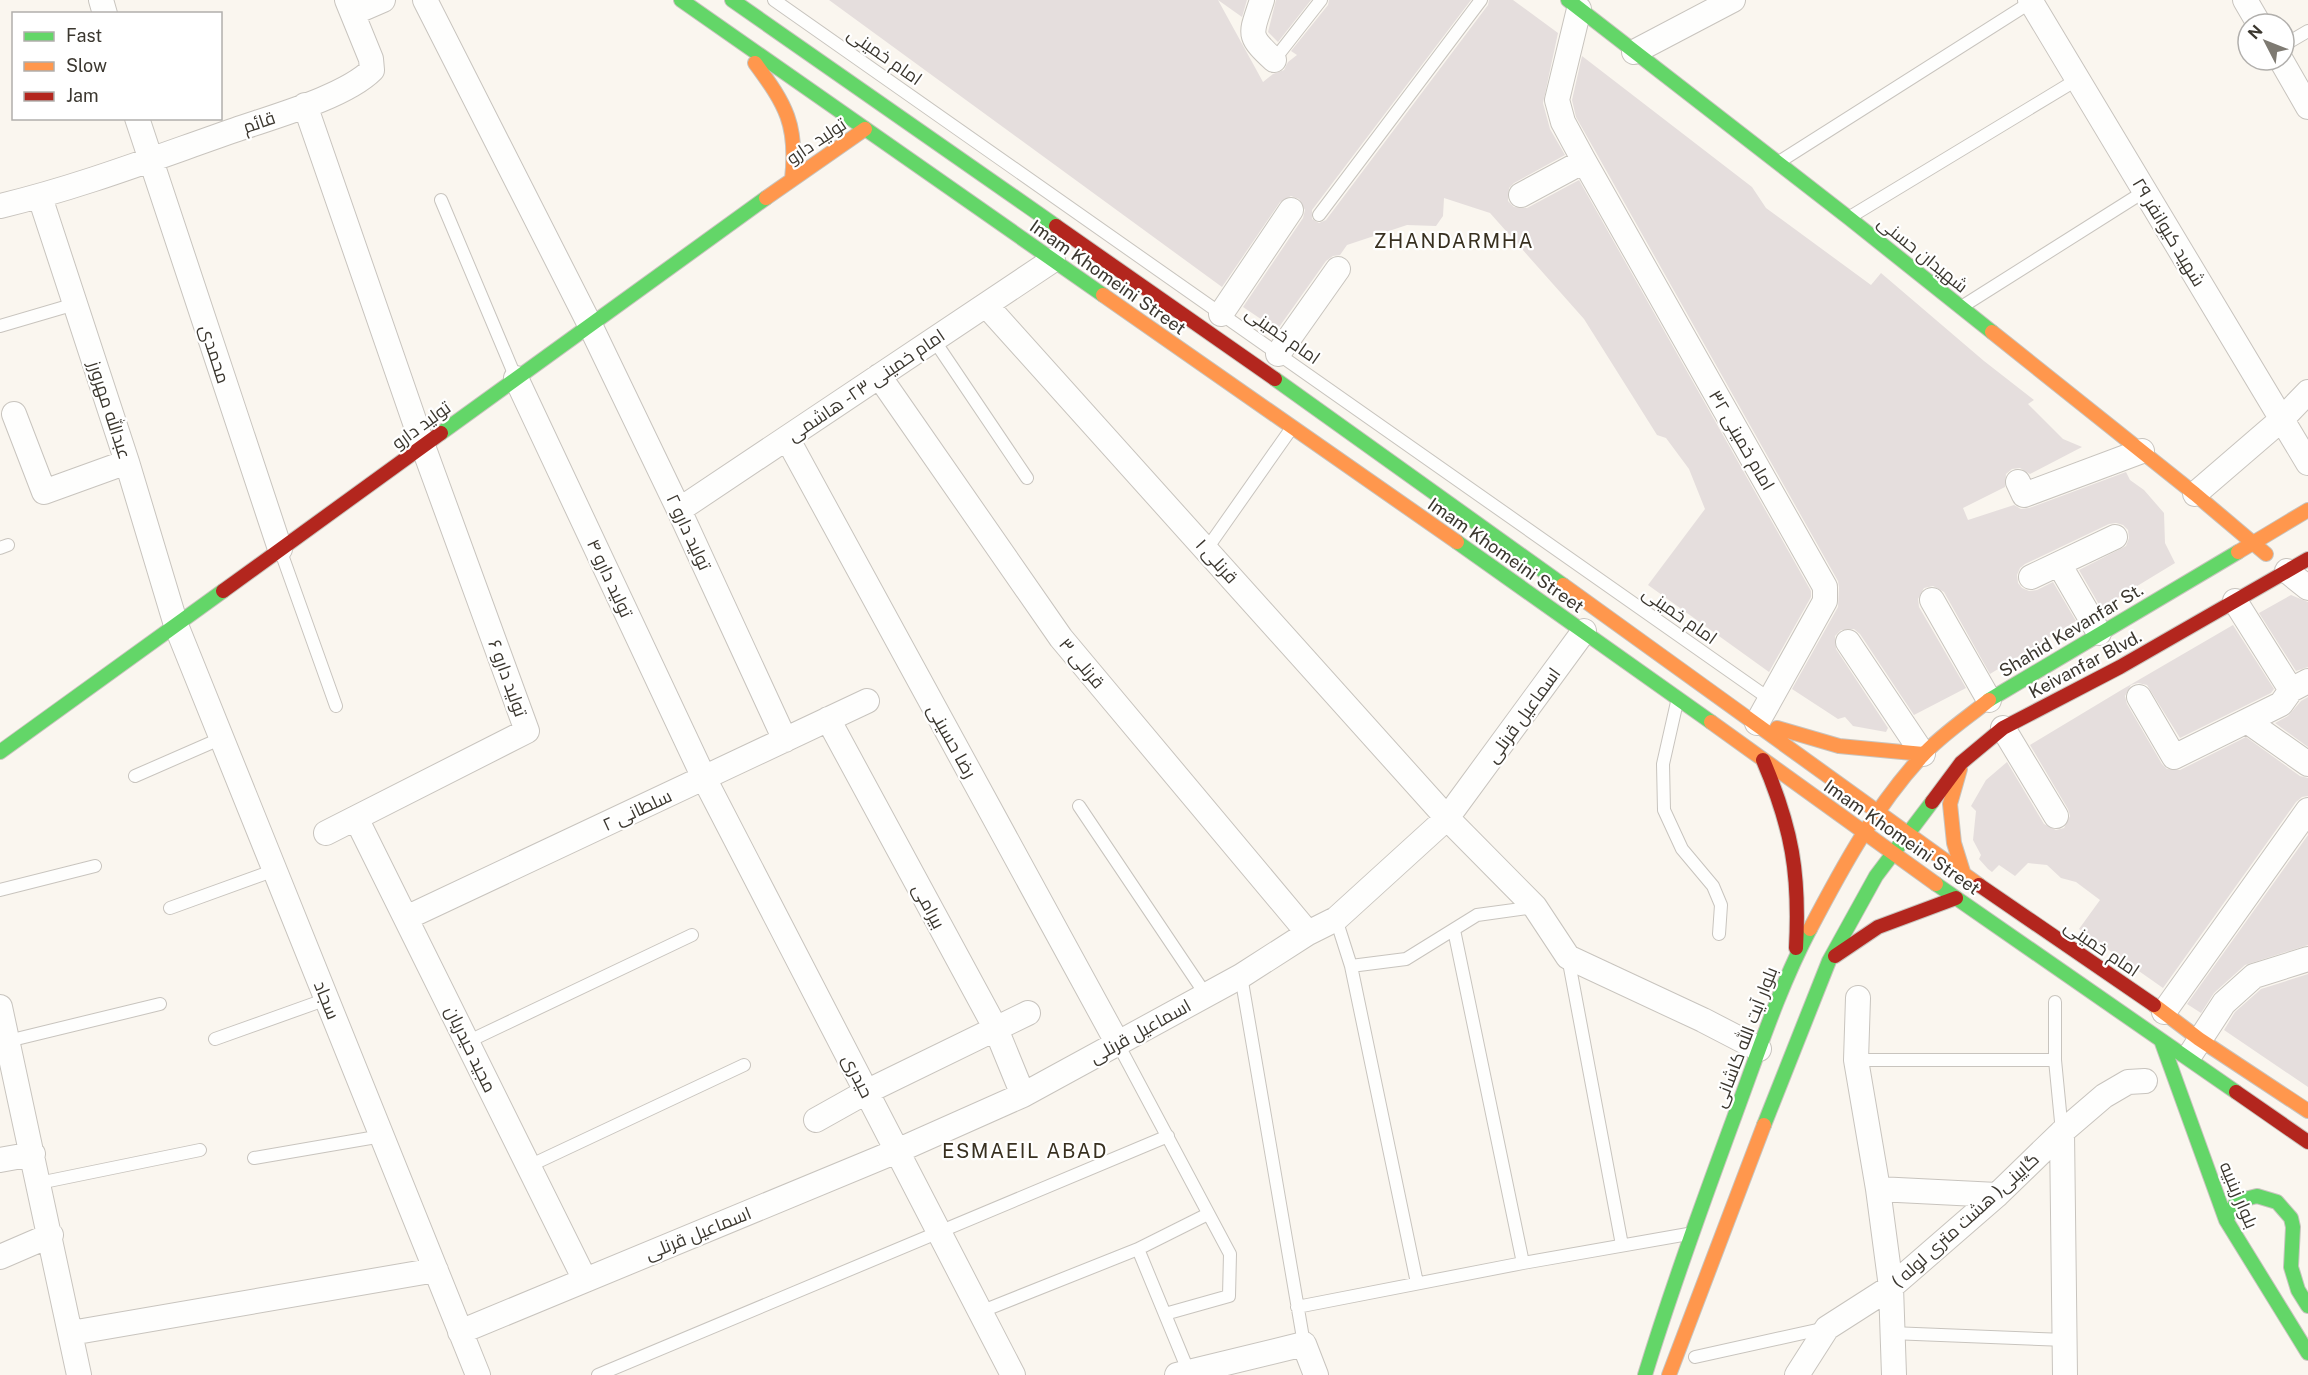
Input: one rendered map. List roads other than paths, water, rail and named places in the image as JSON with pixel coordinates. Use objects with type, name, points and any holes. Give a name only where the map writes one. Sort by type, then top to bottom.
[{"type":"main road","name":"Imam Khomeini Street","points":[[681,0],[1678,698],[1956,898],[2161,1040],[2193,1049],[2308,1142]]},
{"type":"main road","name":"Imam Khomeini Street","points":[[732,0],[1245,358],[1757,723],[1878,812]]},
{"type":"main road","name":"شهیدان حسنی","points":[[1573,5],[1849,218],[2195,494],[2287,571]]},
{"type":"main road","points":[[740,42],[782,99],[792,126],[796,153],[792,179]]},
{"type":"main road","name":"تولید دارو","points":[[0,752],[792,179],[865,129]]},
{"type":"main road","name":"Shahid Kevanfar St.","points":[[1878,812],[1923,754],[1989,700],[2308,510]]},
{"type":"main road","name":"Keivanfar Blvd.","points":[[1907,833],[1961,764],[2003,728],[2120,667],[2308,558]]},
{"type":"main road","points":[[1757,723],[1839,746],[1923,754]]},
{"type":"main road","points":[[1763,760],[1775,787],[1792,848],[1798,891],[1795,957]]},
{"type":"main road","points":[[1961,764],[1950,804],[1954,843],[1964,875]]},
{"type":"main road","name":"بلوار آیت الله کاشانی","points":[[1645,1375],[1672,1288],[1795,957],[1848,857],[1878,812]]},
{"type":"main road","name":"امام خمینی","points":[[1878,812],[1964,875],[2164,1012],[2193,1049],[2308,1111]]},
{"type":"main road","points":[[1669,1375],[1788,1060],[1828,961],[1876,876],[1907,833]]},
{"type":"main road","points":[[1828,961],[1878,927],[1956,898]]},
{"type":"main road","name":"بلوار زینبیه","points":[[2161,1040],[2226,1220],[2308,1353]]},
{"type":"main road","points":[[2226,1220],[2237,1201],[2257,1196],[2277,1202],[2291,1218],[2293,1227],[2291,1267],[2298,1290],[2308,1306]]},
{"type":"main road","points":[[2293,1227],[2308,1224]]},
{"type":"main road","name":"بلوار آیت الله کاشانی","points":[[1642,1339],[1672,1288]]},
{"type":"main road","points":[[1693,1362],[1700,1296]]},
{"type":"street","points":[[350,6],[383,0]]},
{"type":"street","name":"تولید دارو ۲","points":[[425,0],[590,326],[679,510],[785,740]]},
{"type":"street","points":[[1262,0],[1252,32],[1255,42],[1274,60]]},
{"type":"street","points":[[1634,52],[1733,0]]},
{"type":"street","name":"شهید کیوانفر ۲۹","points":[[2031,1],[2308,464]]},
{"type":"street","name":"امام خمینی ۳۲","points":[[1573,5],[1557,100],[1563,122],[1825,587],[1825,601],[1757,723]]},
{"type":"street","name":"قائم","points":[[0,206],[40,197],[150,160],[305,105],[362,80],[372,70],[371,59],[350,6]]},
{"type":"street","points":[[2288,72],[2308,107]]},
{"type":"street","points":[[305,105],[423,446]]},
{"type":"street","name":"محمدی","points":[[138,120],[280,549]]},
{"type":"street","points":[[1521,195],[1583,160]]},
{"type":"street","name":"عبدالله مهرورز","points":[[40,197],[127,462],[176,625]]},
{"type":"street","points":[[1221,314],[1291,210]]},
{"type":"street","name":"امام خمینی ۲۳ - هاشمی","points":[[679,510],[1053,260]]},
{"type":"street","points":[[1278,354],[1338,269]]},
{"type":"street","name":"قرنلی ۱","points":[[986,305],[1447,818],[1535,907],[1568,957]]},
{"type":"street","name":"قرنلی ۳","points":[[879,376],[1061,638],[1308,933]]},
{"type":"street","name":"تولید دارو ۴","points":[[516,378],[704,778]]},
{"type":"street","points":[[2195,494],[2282,419],[2308,392]]},
{"type":"street","points":[[14,414],[44,492],[127,462]]},
{"type":"street","name":"رضا حسینی","points":[[787,438],[1118,1044]]},
{"type":"street","name":"تولید دارو ۶","points":[[326,833],[527,731],[423,446]]},
{"type":"street","points":[[2018,482],[2024,495],[2142,452]]},
{"type":"street","points":[[2031,577],[2115,537]]},
{"type":"street","points":[[2059,564],[2099,633]]},
{"type":"street","points":[[2287,571],[2308,588]]},
{"type":"street","points":[[1932,600],[1989,700]]},
{"type":"street","points":[[2139,698],[2174,757],[2281,704],[2299,686],[2235,601]]},
{"type":"street","name":"سجاد","points":[[176,625],[478,1375]]},
{"type":"street","name":"اسماعیل قرنلی","points":[[460,1332],[897,1151],[1023,1095],[1241,976],[1308,933],[1336,919],[1447,818],[1584,632]]},
{"type":"street","points":[[1848,642],[1923,754]]},
{"type":"street","name":"۲ سلطانی","points":[[406,918],[867,701]]},
{"type":"street","name":"بیرامی","points":[[828,719],[996,1029],[1023,1095]]},
{"type":"street","points":[[2247,721],[2308,764]]},
{"type":"street","points":[[2003,728],[2056,816]]},
{"type":"street","name":"حیدری","points":[[704,778],[1013,1375]]},
{"type":"street","points":[[2164,1012],[2308,810]]},
{"type":"street","name":"مجید حیدریان","points":[[356,818],[585,1280]]},
{"type":"street","points":[[1568,957],[1703,1020],[1759,1049]]},
{"type":"street","points":[[2193,1049],[2224,1003],[2254,976],[2308,959]]},
{"type":"street","points":[[1858,998],[1856,1060],[1878,1189],[1891,1287],[1894,1375]]},
{"type":"street","points":[[0,1007],[51,1235],[79,1375]]},
{"type":"street","points":[[816,1120],[866,1092],[1028,1013]]},
{"type":"street","name":"گایینی( هشت متری لوله )","points":[[1797,1375],[1827,1328],[1891,1287],[1997,1195],[2104,1095],[2128,1082],[2145,1081]]},
{"type":"street","points":[[2062,1132],[2065,1375]]},
{"type":"street","points":[[0,1160],[33,1154]]},
{"type":"street","points":[[1878,1189],[1997,1195]]},
{"type":"street","points":[[0,1257],[51,1235]]},
{"type":"street","points":[[71,1333],[436,1270]]},
{"type":"street","points":[[1185,1374],[1304,1344],[1316,1375]]},
{"type":"lane","name":"امام خمینی","points":[[774,0],[1770,700]]},
{"type":"lane","points":[[1274,60],[1321,0]]},
{"type":"lane","points":[[1319,215],[1480,0]]},
{"type":"lane","points":[[1777,164],[2031,1]]},
{"type":"lane","points":[[1849,218],[2078,80]]},
{"type":"lane","points":[[1960,307],[2145,191]]},
{"type":"lane","points":[[441,200],[516,378]]},
{"type":"lane","points":[[0,326],[75,304]]},
{"type":"lane","points":[[934,340],[1027,478]]},
{"type":"lane","points":[[1206,550],[1291,429]]},
{"type":"lane","points":[[280,549],[336,706]]},
{"type":"lane","points":[[1678,698],[1663,764],[1664,810],[1682,849],[1713,886],[1721,905],[1719,934]]},
{"type":"lane","points":[[135,776],[222,738]]},
{"type":"lane","points":[[1079,806],[1206,995]]},
{"type":"lane","points":[[0,890],[95,866]]},
{"type":"lane","points":[[170,908],[275,870]]},
{"type":"lane","points":[[1351,966],[1406,959],[1477,915],[1535,907]]},
{"type":"lane","points":[[1336,919],[1351,966],[1417,1283]]},
{"type":"lane","points":[[1454,930],[1523,1263]]},
{"type":"lane","points":[[467,1042],[692,934]]},
{"type":"lane","points":[[1568,957],[1622,1245]]},
{"type":"lane","points":[[1241,976],[1304,1344]]},
{"type":"lane","points":[[215,1039],[327,999]]},
{"type":"lane","points":[[2055,1002],[2055,1060],[2062,1132]]},
{"type":"lane","points":[[8,1041],[160,1004]]},
{"type":"lane","points":[[1118,1044],[1230,1254],[1229,1296],[1166,1314]]},
{"type":"lane","points":[[1856,1060],[2055,1060]]},
{"type":"lane","points":[[529,1166],[744,1065]]},
{"type":"lane","points":[[254,1158],[382,1136]]},
{"type":"lane","points":[[598,1375],[1168,1136]]},
{"type":"lane","points":[[39,1183],[200,1150]]},
{"type":"lane","points":[[980,1312],[1138,1249],[1209,1214]]},
{"type":"lane","points":[[1297,1307],[1692,1233]]},
{"type":"lane","points":[[1138,1249],[1166,1314],[1185,1374]]},
{"type":"lane","points":[[1693,1362],[1827,1328]]},
{"type":"lane","points":[[1891,1333],[2066,1341]]},
{"type":"district","name":"ZHANDARMHA","points":[[1454,241]]},
{"type":"district","name":"ESMAEIL ABAD","points":[[1025,1151]]}]
